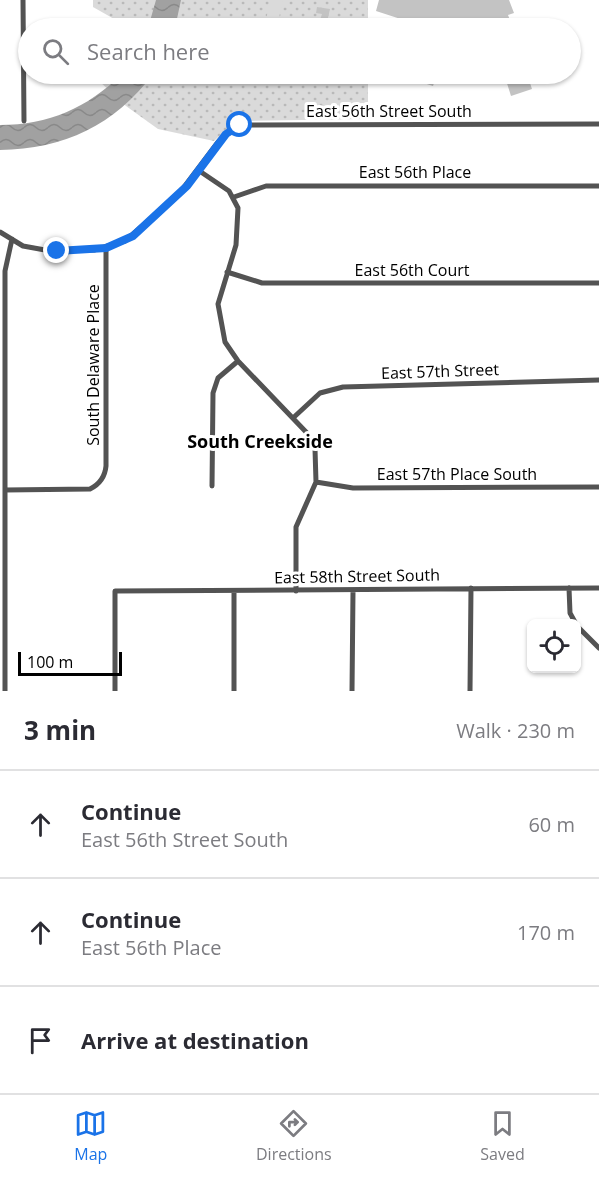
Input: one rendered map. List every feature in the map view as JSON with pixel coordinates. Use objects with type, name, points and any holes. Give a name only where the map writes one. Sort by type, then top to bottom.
[{"type":"street","points":[[23,0],[23,18]]},
{"type":"street","points":[[24,84],[24,121]]},
{"type":"street","name":"East 56th Street South","points":[[198,170],[226,134],[240,125],[599,124]]},
{"type":"street","points":[[0,232],[23,246],[45,250],[106,248],[133,236],[183,191],[198,170],[223,185],[234,197],[239,216],[238,234],[218,295],[218,313],[225,342],[238,361],[308,433],[315,449],[316,482],[296,527],[296,591]]},
{"type":"street","name":"East 56th Place","points":[[234,197],[266,186],[599,186]]},
{"type":"street","points":[[5,691],[2,680],[5,490],[2,386],[5,271],[12,239]]},
{"type":"street","name":"South Delaware Place","points":[[5,490],[82,490],[95,487],[101,481],[106,466],[106,248]]},
{"type":"street","name":"East 56th Court","points":[[227,272],[262,283],[599,283]]},
{"type":"street","points":[[212,486],[213,393],[218,378],[238,361]]},
{"type":"street","name":"East 57th Street","points":[[293,418],[321,393],[344,387],[599,380]]},
{"type":"street","name":"East 57th Place South","points":[[316,482],[353,488],[599,487]]},
{"type":"street","points":[[470,691],[471,588]]},
{"type":"street","points":[[569,588],[570,613],[573,619]]},
{"type":"street","name":"East 58th Street South","points":[[115,691],[115,591],[599,588]]},
{"type":"street","points":[[234,591],[234,691]]},
{"type":"street","points":[[352,691],[353,591]]},
{"type":"street","points":[[581,629],[599,648]]},
{"type":"shaded area","points":[[93,0],[368,0],[368,18],[112,18],[93,7]]},
{"type":"shaded area","points":[[270,0],[283,0],[279,18],[266,18]]},
{"type":"shaded area","points":[[102,84],[368,84],[368,119],[244,121],[231,125],[214,141],[158,129],[126,106]]},
{"type":"water","points":[[156,0],[181,0],[177,18],[151,18]]},
{"type":"water","points":[[111,84],[145,84],[122,107],[86,131],[46,145],[0,150],[0,125],[51,118],[81,105]]},
{"type":"building","points":[[379,0],[509,0],[514,13],[508,15],[509,18],[398,18],[376,11]]},
{"type":"building","points":[[317,7],[330,9],[328,18],[321,18],[322,14],[316,13]]},
{"type":"building","points":[[507,84],[530,84],[532,89],[511,96]]},
{"type":"district","name":"South Creekside","points":[[260,441]]},
{"type":"route","points":[[57,251],[106,248],[133,236],[155,213],[187,186],[212,150],[226,134],[240,125]]}]
